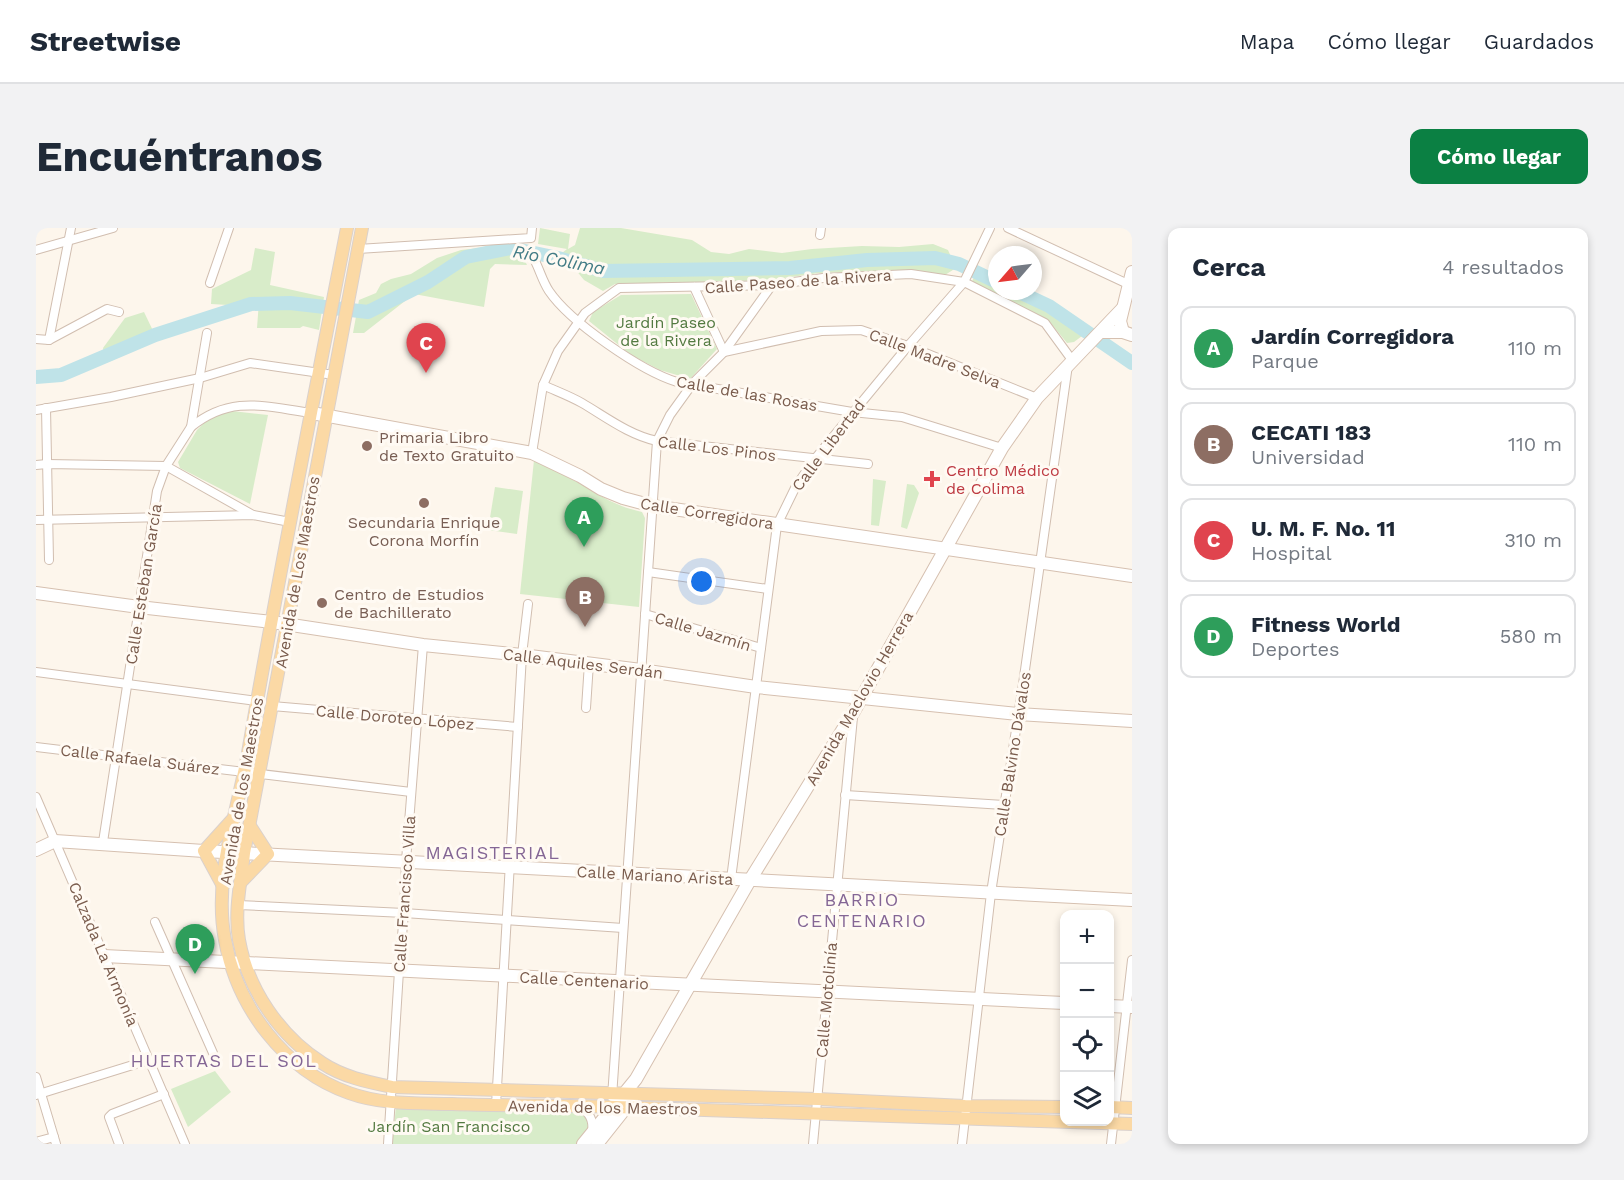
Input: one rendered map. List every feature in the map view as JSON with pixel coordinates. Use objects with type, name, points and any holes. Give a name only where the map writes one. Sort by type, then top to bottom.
[{"type":"main road","name":"Avenida de los Maestros","points":[[347,228],[244,772],[233,819],[223,886],[224,929],[230,962],[246,1000],[268,1035],[284,1052],[323,1081],[350,1093],[391,1102],[1060,1122]]},
{"type":"main road","points":[[358,249],[362,228]]},
{"type":"main road","name":"Avenida de Los Maestros","points":[[358,249],[244,853],[238,905],[239,940],[254,985],[266,1008],[280,1028],[298,1046],[323,1064],[345,1074],[392,1087],[497,1090]]},
{"type":"main road","points":[[223,886],[204,851],[233,819]]},
{"type":"main road","points":[[240,884],[268,854],[250,826]]},
{"type":"main road","name":"Avenida de los Maestros","points":[[497,1090],[818,1099],[965,1106],[1060,1107]]},
{"type":"main road","points":[[1114,1108],[1132,1108]]},
{"type":"main road","name":"Avenida de los Maestros","points":[[1114,1123],[1132,1124]]},
{"type":"street","points":[[49,340],[71,228]]},
{"type":"street","points":[[36,250],[113,228]]},
{"type":"street","points":[[210,284],[229,228]]},
{"type":"street","points":[[358,249],[531,238],[532,228]]},
{"type":"street","name":"Calle Libertad","points":[[731,879],[768,589],[780,514],[814,460],[852,412],[964,282],[990,228]]},
{"type":"street","points":[[1008,228],[1130,286]]},
{"type":"street","name":"Calle de las Rosas","points":[[535,261],[549,291],[578,322],[659,376],[677,382],[852,412],[902,417],[1002,448]]},
{"type":"street","points":[[1127,334],[1120,321],[1132,272]]},
{"type":"street","name":"Calle Paseo de la Rivera","points":[[532,453],[543,385],[558,351],[585,313],[619,288],[772,285],[823,278],[911,274],[964,282],[1045,323],[1073,359]]},
{"type":"street","points":[[618,1107],[612,1093],[657,441],[670,415],[693,383],[724,352],[772,285]]},
{"type":"street","points":[[694,287],[724,352]]},
{"type":"street","points":[[36,339],[49,340],[107,309],[119,312]]},
{"type":"street","name":"Avenida Maclovio Herrera","points":[[630,1094],[636,1079],[689,985],[750,880],[853,713],[1002,448],[1037,398],[1122,309]]},
{"type":"street","name":"Calle Madre Selva","points":[[724,352],[821,331],[861,330],[908,346],[1037,398]]},
{"type":"street","points":[[1102,332],[1127,334]]},
{"type":"street","name":"Calle Esteban García","points":[[103,842],[157,491],[166,466],[191,427],[207,333]]},
{"type":"street","name":"Calle Balvino Dávalos","points":[[962,1144],[991,893],[1073,359]]},
{"type":"street","points":[[36,410],[200,378],[250,363],[334,375]]},
{"type":"street","name":"Calle Los Pinos","points":[[543,385],[580,402],[643,438],[814,460],[868,464]]},
{"type":"street","name":"Calle Corregidora","points":[[191,427],[214,411],[236,406],[249,405],[312,413],[532,453],[612,494],[652,506],[1132,576]]},
{"type":"street","points":[[46,408],[49,560]]},
{"type":"street","points":[[36,465],[166,466],[253,515]]},
{"type":"street","points":[[36,520],[253,515],[290,522]]},
{"type":"street","points":[[648,572],[768,589]]},
{"type":"street","name":"Calle Aquiles Serdán","points":[[36,593],[139,608],[288,624],[423,645],[589,663],[756,687],[1018,714],[1132,721]]},
{"type":"street","points":[[496,1105],[522,655],[528,604]]},
{"type":"street","name":"Calle Jazmín","points":[[645,614],[761,648]]},
{"type":"street","name":"Calle Francisco Villa","points":[[388,1144],[406,861],[423,645]]},
{"type":"street","points":[[586,708],[589,663]]},
{"type":"street","points":[[36,672],[257,701]]},
{"type":"street","name":"Calle Doroteo López","points":[[272,706],[518,727]]},
{"type":"street","name":"Calle Motolinía","points":[[813,1144],[853,713]]},
{"type":"street","name":"Calle Rafaela Suárez","points":[[36,747],[259,774]]},
{"type":"street","points":[[259,774],[411,792]]},
{"type":"street","points":[[845,795],[1004,806]]},
{"type":"street","name":"Calzada La Armonía","points":[[36,797],[185,1144]]},
{"type":"street","name":"Calle Mariano Arista","points":[[36,850],[55,841],[103,842],[204,851],[1132,900]]},
{"type":"street","points":[[238,905],[404,913],[507,922],[623,928]]},
{"type":"street","points":[[155,922],[213,1053]]},
{"type":"street","name":"Calle Centenario","points":[[104,956],[1060,1003]]},
{"type":"street","points":[[1114,1102],[1129,1007],[1132,960]]},
{"type":"street","points":[[1114,1006],[1129,1007]]},
{"type":"street","points":[[38,1094],[149,1060]]},
{"type":"street","points":[[36,1077],[38,1094],[55,1140],[36,1142]]},
{"type":"street","points":[[119,1144],[109,1118],[112,1114],[164,1094]]},
{"type":"street","points":[[583,1144],[594,1139],[630,1094]]},
{"type":"street","points":[[578,1106],[589,1114],[592,1120],[594,1139]]},
{"type":"street","points":[[1111,1144],[1114,1126]]},
{"type":"green space","points":[[540,228],[570,234],[568,249],[575,245],[580,228],[621,228],[692,240],[711,252],[729,254],[749,249],[782,253],[862,246],[899,247],[933,244],[948,250],[956,268],[945,275],[915,270],[819,273],[770,280],[615,284],[603,291],[584,280],[562,253],[567,249],[538,244]]},
{"type":"green space","points":[[517,244],[527,265],[495,264],[490,269],[484,307],[414,294],[364,333],[353,333],[359,300],[376,293],[381,284],[411,274],[437,258],[461,250]]},
{"type":"green space","points":[[255,248],[275,252],[270,285],[324,297],[319,330],[303,326],[300,328],[257,328],[259,301],[228,305],[211,304],[212,289],[251,270]]},
{"type":"green space","points":[[975,274],[985,278],[988,280],[988,290],[972,282]]},
{"type":"green space","name":"Jardín Paseo de la Rivera","points":[[691,294],[717,349],[690,379],[660,370],[631,355],[589,321],[593,312],[621,295]]},
{"type":"green space","points":[[1008,300],[1025,300],[1048,309],[1051,315],[1060,317],[1073,325],[1082,336],[1074,342],[1067,343],[1049,321]]},
{"type":"green space","points":[[144,312],[156,337],[154,342],[106,363],[103,348],[125,318]]},
{"type":"green space","points":[[232,411],[268,415],[250,504],[180,468],[178,462],[197,430],[210,417]]},
{"type":"green space","points":[[534,460],[615,503],[642,512],[645,518],[639,607],[520,594]]},
{"type":"green space","points":[[873,479],[886,481],[879,526],[871,525]]},
{"type":"green space","points":[[907,484],[914,485],[919,493],[907,529],[901,527]]},
{"type":"green space","points":[[495,487],[523,491],[517,534],[488,530]]},
{"type":"green space","points":[[215,1071],[231,1092],[188,1127],[171,1089]]},
{"type":"green space","name":"Jardín San Francisco","points":[[396,1107],[582,1111],[587,1115],[591,1127],[576,1144],[392,1144]]},
{"type":"waterway","name":"Río Colima","points":[[36,377],[61,375],[155,335],[251,304],[290,303],[368,312],[428,282],[466,257],[511,248],[603,271],[790,268],[867,260],[935,258],[959,264],[988,278]]},
{"type":"waterway","name":"Río Colima","points":[[1036,300],[1049,306],[1132,363]]},
{"type":"place","name":"U. M. F. No. 11","points":[[426,373]]},
{"type":"place","name":"Primaria Libro de Texto Gratuito","points":[[367,446]]},
{"type":"place","name":"Centro Médico de Colima","points":[[932,479]]},
{"type":"place","name":"Secundaria Enrique Corona Morfín","points":[[424,503]]},
{"type":"place","name":"Jardín Corregidora","points":[[584,547]]},
{"type":"place","name":"Centro de Estudios de Bachillerato","points":[[322,603]]},
{"type":"place","name":"CECATI 183","points":[[585,627]]},
{"type":"place","name":"Fitness World","points":[[195,974]]},
{"type":"district","name":"MAGISTERIAL","points":[[493,853]]},
{"type":"district","name":"BARRIO CENTENARIO","points":[[862,910]]},
{"type":"district","name":"HUERTAS DEL SOL","points":[[224,1061]]}]
